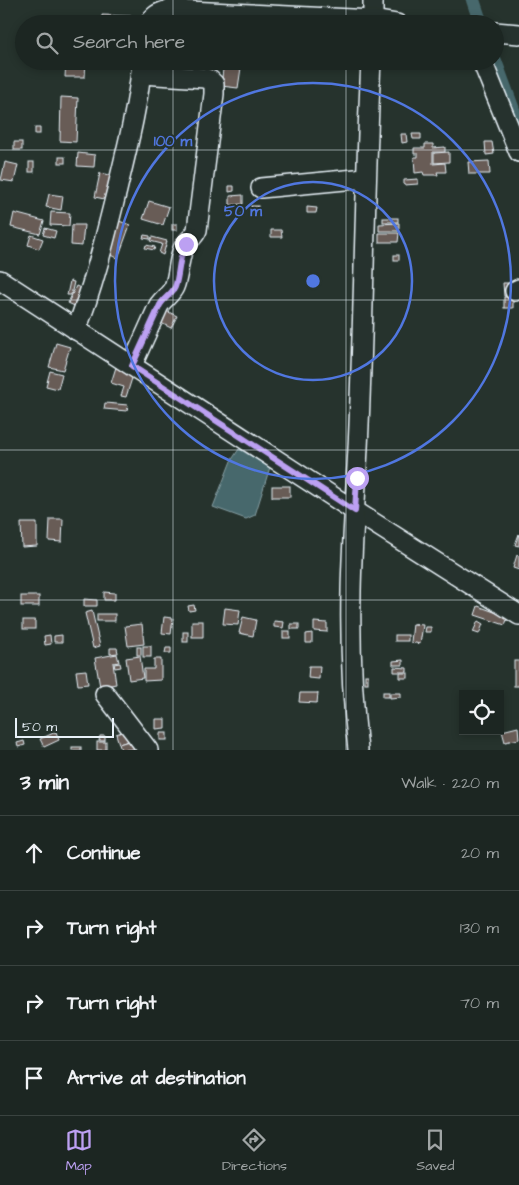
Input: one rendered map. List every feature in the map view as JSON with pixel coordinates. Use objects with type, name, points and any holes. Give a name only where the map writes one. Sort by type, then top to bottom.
[{"type":"street","points":[[373,0],[373,15]]},
{"type":"street","points":[[156,15],[168,10],[253,15]]},
{"type":"street","points":[[504,33],[519,34]]},
{"type":"street","points":[[76,330],[87,304],[98,266],[132,125],[142,70]]},
{"type":"street","points":[[132,366],[160,305],[175,286],[182,250],[195,236],[197,230],[214,94],[214,84],[210,80],[155,70]]},
{"type":"street","points":[[358,750],[353,703],[351,592],[357,478],[371,70]]},
{"type":"street","points":[[486,70],[519,152]]},
{"type":"street","points":[[261,188],[366,178]]},
{"type":"street","points":[[0,280],[355,511],[519,615]]},
{"type":"street","points":[[105,694],[148,750]]},
{"type":"water","points":[[239,449],[270,467],[255,515],[246,519],[213,507],[231,461]]},
{"type":"building","points":[[65,70],[85,70],[85,77],[65,77]]},
{"type":"building","points":[[223,70],[241,70],[238,88],[221,86]]},
{"type":"building","points":[[61,97],[78,98],[76,142],[60,141]]},
{"type":"building","points":[[35,128],[40,128],[40,134],[35,134]]},
{"type":"building","points":[[401,134],[406,134],[407,142],[402,143]]},
{"type":"building","points":[[412,134],[421,134],[421,139],[413,139]]},
{"type":"building","points":[[14,142],[22,142],[22,150],[14,150]]},
{"type":"building","points":[[485,142],[492,142],[494,154],[486,155]]},
{"type":"building","points":[[425,144],[433,144],[433,148],[445,147],[445,152],[433,152],[433,164],[445,163],[446,172],[437,172],[438,175],[424,175],[423,172],[415,173],[414,157],[418,157],[418,154],[414,154],[414,148],[425,148]]},
{"type":"building","points":[[449,152],[449,162],[434,163],[434,153]]},
{"type":"building","points":[[78,153],[95,155],[94,167],[77,166]]},
{"type":"building","points":[[59,157],[65,157],[65,163],[59,163]]},
{"type":"building","points":[[489,161],[490,174],[469,174],[468,162]]},
{"type":"building","points":[[5,162],[18,165],[14,182],[1,180]]},
{"type":"building","points":[[29,162],[34,162],[34,172],[29,172]]},
{"type":"building","points":[[100,173],[114,176],[109,200],[95,197]]},
{"type":"building","points":[[418,179],[418,184],[404,185],[404,180]]},
{"type":"building","points":[[229,186],[234,186],[234,191],[229,192]]},
{"type":"building","points":[[49,194],[63,196],[61,210],[46,207]]},
{"type":"building","points":[[243,195],[243,204],[230,205],[230,196]]},
{"type":"building","points":[[149,201],[169,207],[163,225],[143,219]]},
{"type":"building","points":[[251,206],[258,206],[258,212],[251,212]]},
{"type":"building","points":[[307,207],[317,208],[316,213],[307,213]]},
{"type":"building","points":[[51,212],[70,213],[69,226],[50,225]]},
{"type":"building","points":[[14,213],[44,221],[40,234],[11,227]]},
{"type":"building","points":[[383,218],[398,218],[398,222],[383,222]]},
{"type":"building","points":[[119,221],[130,225],[118,258],[107,254]]},
{"type":"building","points":[[399,223],[399,231],[379,231],[379,224]]},
{"type":"building","points":[[172,224],[177,224],[177,230],[172,230]]},
{"type":"building","points":[[72,225],[84,225],[82,246],[71,245]]},
{"type":"building","points":[[45,228],[56,231],[54,238],[43,235]]},
{"type":"building","points":[[271,230],[281,230],[282,237],[271,237]]},
{"type":"building","points":[[379,233],[399,233],[398,242],[379,242]]},
{"type":"building","points":[[31,235],[43,239],[39,249],[28,245]]},
{"type":"building","points":[[144,235],[150,236],[150,239],[143,238]]},
{"type":"building","points":[[152,237],[167,241],[163,255],[159,253],[162,244],[150,241]]},
{"type":"building","points":[[146,245],[155,247],[154,250],[145,248]]},
{"type":"building","points":[[394,255],[399,255],[399,260],[394,260]]},
{"type":"building","points":[[70,281],[74,282],[71,295],[67,295]]},
{"type":"building","points":[[503,283],[510,283],[510,296],[504,296]]},
{"type":"building","points":[[76,286],[87,291],[79,308],[68,303]]},
{"type":"building","points":[[504,297],[513,297],[513,308],[504,308]]},
{"type":"building","points":[[160,308],[177,316],[171,328],[155,320]]},
{"type":"building","points":[[56,343],[70,347],[63,370],[49,367]]},
{"type":"building","points":[[117,364],[135,369],[126,397],[121,396],[124,387],[111,383]]},
{"type":"building","points":[[50,371],[62,374],[58,389],[46,386]]},
{"type":"building","points":[[105,403],[128,405],[127,411],[104,409]]},
{"type":"building","points":[[272,486],[290,486],[290,497],[272,497]]},
{"type":"building","points":[[50,519],[63,519],[62,542],[49,541]]},
{"type":"building","points":[[21,523],[37,523],[37,546],[22,547]]},
{"type":"building","points":[[519,534],[519,546],[515,545]]},
{"type":"building","points":[[517,555],[519,556],[519,570],[513,568]]},
{"type":"building","points":[[104,592],[115,593],[115,600],[104,600]]},
{"type":"building","points":[[21,596],[39,596],[39,606],[21,606]]},
{"type":"building","points":[[84,599],[97,600],[97,606],[84,606]]},
{"type":"building","points":[[194,605],[195,610],[189,611],[188,606]]},
{"type":"building","points":[[478,606],[508,617],[505,625],[475,615]]},
{"type":"building","points":[[225,608],[240,610],[238,625],[223,624]]},
{"type":"building","points":[[92,611],[100,646],[93,648],[85,613]]},
{"type":"building","points":[[97,614],[115,614],[115,621],[97,621]]},
{"type":"building","points":[[164,617],[173,618],[171,634],[162,633]]},
{"type":"building","points":[[243,617],[256,620],[253,636],[239,633]]},
{"type":"building","points":[[23,620],[35,620],[35,629],[23,629]]},
{"type":"building","points":[[192,621],[203,621],[203,637],[192,637]]},
{"type":"building","points":[[274,621],[284,622],[283,628],[274,627]]},
{"type":"building","points":[[478,621],[483,624],[479,634],[473,632]]},
{"type":"building","points":[[314,622],[327,623],[327,632],[314,631]]},
{"type":"building","points":[[142,624],[144,644],[128,646],[125,626]]},
{"type":"building","points":[[291,624],[299,624],[299,629],[291,629]]},
{"type":"building","points":[[413,624],[423,625],[420,644],[411,642]]},
{"type":"building","points":[[426,627],[431,627],[431,632],[425,632]]},
{"type":"building","points":[[283,631],[290,631],[290,638],[283,638]]},
{"type":"building","points":[[183,632],[188,632],[188,642],[183,642]]},
{"type":"building","points":[[312,633],[312,643],[306,643],[306,634]]},
{"type":"building","points":[[50,635],[51,644],[45,645],[44,636]]},
{"type":"building","points":[[62,635],[62,642],[54,642],[54,636]]},
{"type":"building","points":[[395,635],[408,635],[408,641],[395,641]]},
{"type":"building","points":[[143,646],[151,646],[151,657],[143,657]]},
{"type":"building","points":[[137,647],[141,647],[141,655],[137,655]]},
{"type":"building","points":[[110,648],[117,648],[118,653],[110,654]]},
{"type":"building","points":[[166,648],[171,648],[171,653],[165,653]]},
{"type":"building","points":[[117,654],[119,662],[113,663],[116,684],[100,687],[95,658]]},
{"type":"building","points":[[140,656],[143,678],[129,680],[126,658]]},
{"type":"building","points":[[154,659],[161,659],[161,680],[144,681],[144,669],[154,669]]},
{"type":"building","points":[[403,660],[403,665],[393,665],[393,661]]},
{"type":"building","points":[[514,661],[519,661],[519,686],[514,686]]},
{"type":"building","points":[[120,663],[121,667],[115,668],[114,664]]},
{"type":"building","points":[[309,666],[320,666],[319,679],[308,678]]},
{"type":"building","points":[[394,667],[407,668],[407,672],[394,672]]},
{"type":"building","points":[[86,670],[88,684],[78,685],[76,671]]},
{"type":"building","points":[[400,673],[408,673],[408,678],[400,678]]},
{"type":"building","points":[[365,675],[368,675],[368,683],[365,683]]},
{"type":"building","points":[[383,692],[389,692],[389,697],[383,697]]},
{"type":"building","points":[[300,693],[318,693],[317,703],[299,702]]},
{"type":"building","points":[[390,693],[401,693],[401,697],[390,698]]},
{"type":"building","points":[[156,719],[165,719],[165,728],[156,729]]},
{"type":"building","points":[[518,727],[519,739],[505,742],[504,730]]},
{"type":"building","points":[[128,730],[132,740],[119,744],[116,734]]},
{"type":"building","points":[[56,732],[59,740],[44,747],[40,739]]},
{"type":"building","points":[[160,733],[167,733],[167,740],[160,740]]},
{"type":"building","points":[[100,736],[105,736],[105,741],[99,741]]},
{"type":"building","points":[[132,740],[135,749],[121,750],[119,744]]},
{"type":"building","points":[[24,741],[25,745],[18,747],[17,743]]},
{"type":"building","points":[[97,742],[106,742],[106,750],[97,750]]},
{"type":"building","points":[[72,747],[81,747],[81,750],[72,750]]},
{"type":"waterway","points":[[473,0],[478,15]]},
{"type":"waterway","points":[[498,70],[519,126]]},
{"type":"route","points":[[186,244],[182,250],[175,286],[160,305],[132,366],[355,511],[357,478]]}]
